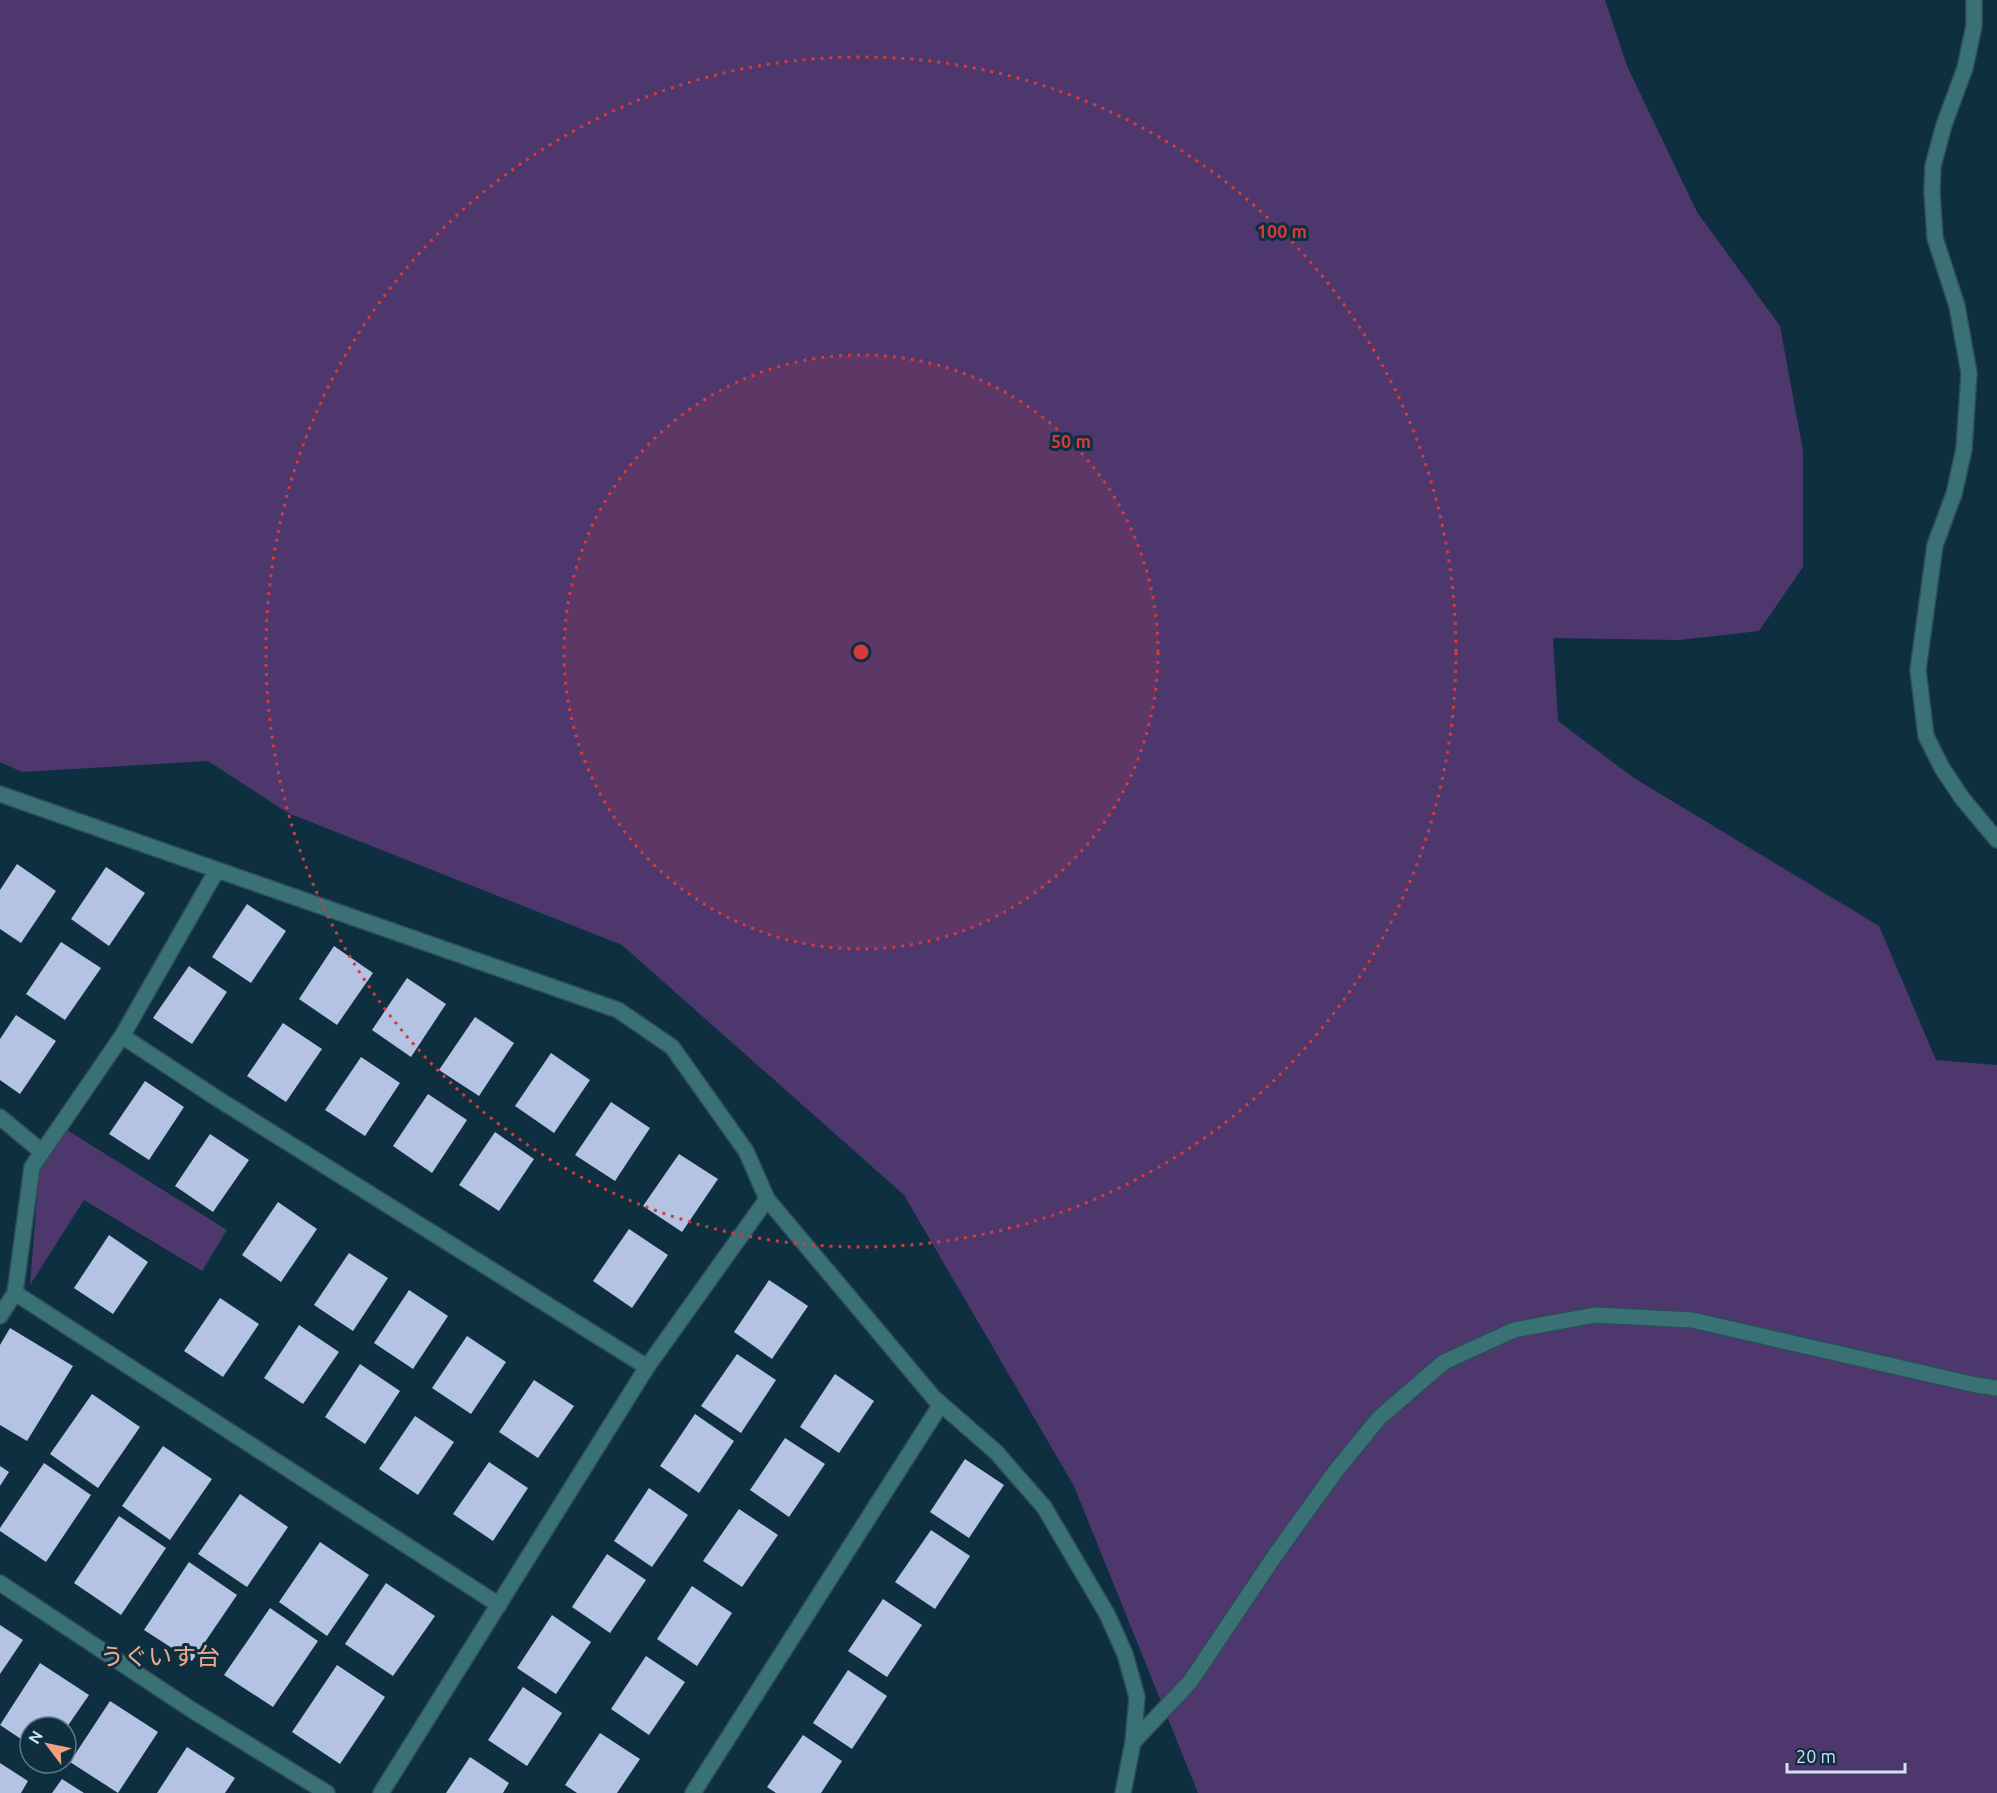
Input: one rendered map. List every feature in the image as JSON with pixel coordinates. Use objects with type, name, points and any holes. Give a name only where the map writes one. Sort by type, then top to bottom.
[{"type":"street","points":[[1974,0],[1974,26],[1965,68],[1944,125],[1933,166],[1932,192],[1935,238],[1957,306],[1969,373],[1964,449],[1954,494],[1935,545],[1918,670],[1926,736],[1942,768],[1962,798],[1997,840]]},
{"type":"street","points":[[0,794],[618,1010],[672,1047],[746,1151],[767,1198],[941,1404],[996,1452],[1044,1508],[1085,1574],[1125,1654],[1137,1697],[1133,1742],[1123,1793]]},
{"type":"street","points":[[0,1316],[15,1293],[32,1167],[122,1036],[216,870]]},
{"type":"street","points":[[122,1036],[218,1099],[647,1367]]},
{"type":"street","points":[[0,1117],[42,1152]]},
{"type":"street","points":[[381,1793],[647,1367],[767,1198]]},
{"type":"street","points":[[15,1293],[499,1605]]},
{"type":"street","points":[[1133,1742],[1190,1682],[1276,1554],[1335,1472],[1379,1418],[1444,1362],[1514,1330],[1595,1315],[1692,1320],[1997,1388]]},
{"type":"street","points":[[693,1793],[941,1404]]},
{"type":"street","points":[[0,1582],[192,1710],[327,1793]]},
{"type":"shaded area","points":[[0,0],[1605,0],[1627,66],[1697,212],[1780,326],[1803,451],[1803,567],[1759,631],[1679,640],[1553,638],[1558,721],[1634,778],[1879,926],[1936,1060],[1997,1065],[1997,1793],[1198,1793],[1074,1486],[904,1195],[622,945],[288,813],[208,761],[22,772],[0,762]]},
{"type":"shaded area","points":[[67,1130],[227,1230],[202,1271],[84,1200],[30,1285],[39,1172]]},
{"type":"building","points":[[17,864],[56,891],[21,943],[0,929],[0,890]]},
{"type":"building","points":[[106,867],[145,893],[109,946],[71,919]]},
{"type":"building","points":[[247,904],[286,931],[251,983],[212,957]]},
{"type":"building","points":[[61,942],[101,968],[65,1020],[26,994]]},
{"type":"building","points":[[334,946],[373,973],[337,1025],[299,999]]},
{"type":"building","points":[[189,966],[227,992],[192,1044],[153,1018]]},
{"type":"building","points":[[407,978],[446,1004],[411,1057],[372,1030]]},
{"type":"building","points":[[16,1015],[56,1041],[20,1094],[0,1080],[0,1039]]},
{"type":"building","points":[[475,1017],[514,1043],[479,1096],[439,1070]]},
{"type":"building","points":[[283,1023],[322,1049],[286,1102],[247,1076]]},
{"type":"building","points":[[551,1053],[590,1080],[554,1133],[515,1106]]},
{"type":"building","points":[[361,1057],[400,1083],[365,1136],[325,1110]]},
{"type":"building","points":[[145,1081],[184,1107],[149,1160],[109,1134]]},
{"type":"building","points":[[428,1094],[467,1120],[432,1173],[393,1146]]},
{"type":"building","points":[[611,1102],[650,1128],[615,1181],[575,1155]]},
{"type":"building","points":[[495,1132],[534,1159],[499,1211],[459,1185]]},
{"type":"building","points":[[210,1134],[249,1160],[213,1212],[175,1186]]},
{"type":"building","points":[[679,1154],[718,1179],[682,1232],[643,1206]]},
{"type":"building","points":[[278,1202],[317,1229],[281,1282],[242,1255]]},
{"type":"building","points":[[629,1229],[668,1255],[632,1308],[593,1281]]},
{"type":"building","points":[[109,1235],[148,1262],[113,1314],[74,1288]]},
{"type":"building","points":[[349,1253],[388,1278],[353,1331],[314,1305]]},
{"type":"building","points":[[769,1280],[808,1306],[772,1359],[734,1332]]},
{"type":"building","points":[[409,1290],[448,1316],[413,1369],[374,1343]]},
{"type":"building","points":[[220,1298],[259,1324],[223,1377],[184,1351]]},
{"type":"building","points":[[299,1325],[339,1352],[303,1404],[264,1378]]},
{"type":"building","points":[[10,1328],[73,1366],[27,1441],[0,1425],[0,1345]]},
{"type":"building","points":[[467,1336],[506,1362],[471,1414],[432,1388]]},
{"type":"building","points":[[737,1354],[776,1380],[741,1433],[701,1406]]},
{"type":"building","points":[[360,1364],[400,1391],[365,1444],[325,1417]]},
{"type":"building","points":[[835,1374],[874,1401],[839,1453],[800,1427]]},
{"type":"building","points":[[534,1380],[574,1406],[538,1458],[499,1432]]},
{"type":"building","points":[[92,1394],[140,1427],[98,1488],[50,1454]]},
{"type":"building","points":[[695,1414],[734,1441],[699,1493],[660,1466]]},
{"type":"building","points":[[415,1416],[454,1442],[418,1495],[379,1469]]},
{"type":"building","points":[[785,1438],[825,1464],[789,1517],[750,1490]]},
{"type":"building","points":[[163,1446],[212,1479],[170,1540],[122,1506]]},
{"type":"building","points":[[965,1459],[1004,1485],[969,1538],[930,1512]]},
{"type":"building","points":[[489,1462],[528,1488],[493,1541],[453,1514]]},
{"type":"building","points":[[44,1463],[91,1495],[46,1562],[0,1531]]},
{"type":"building","points":[[0,1466],[9,1472],[0,1486]]},
{"type":"building","points":[[649,1488],[688,1515],[652,1567],[614,1541]]},
{"type":"building","points":[[240,1494],[288,1527],[247,1587],[198,1554]]},
{"type":"building","points":[[739,1509],[778,1535],[742,1587],[703,1561]]},
{"type":"building","points":[[119,1516],[166,1548],[121,1615],[74,1583]]},
{"type":"building","points":[[931,1530],[970,1556],[935,1609],[895,1582]]},
{"type":"building","points":[[320,1542],[369,1575],[327,1636],[279,1602]]},
{"type":"building","points":[[607,1554],[646,1580],[610,1633],[572,1607]]},
{"type":"building","points":[[189,1562],[237,1595],[192,1661],[144,1630]]},
{"type":"building","points":[[386,1583],[435,1616],[393,1676],[345,1644]]},
{"type":"building","points":[[692,1586],[732,1613],[697,1666],[657,1639]]},
{"type":"building","points":[[883,1599],[922,1625],[887,1677],[848,1651]]},
{"type":"building","points":[[270,1608],[318,1641],[273,1707],[224,1675]]},
{"type":"building","points":[[552,1615],[591,1642],[556,1694],[517,1668]]},
{"type":"building","points":[[0,1625],[23,1640],[0,1674]]},
{"type":"building","points":[[646,1656],[685,1682],[649,1735],[611,1709]]},
{"type":"building","points":[[40,1663],[89,1695],[75,1715],[18,1715],[18,1737],[0,1725]]},
{"type":"building","points":[[337,1665],[385,1697],[340,1764],[292,1732]]},
{"type":"building","points":[[848,1670],[887,1696],[852,1749],[813,1723]]},
{"type":"building","points":[[523,1687],[562,1713],[527,1766],[488,1740]]},
{"type":"building","points":[[110,1701],[158,1732],[118,1793],[78,1767],[78,1750]]},
{"type":"building","points":[[600,1733],[640,1759],[617,1793],[577,1793],[565,1785]]},
{"type":"building","points":[[803,1735],[842,1761],[821,1793],[776,1793],[767,1787]]},
{"type":"building","points":[[187,1747],[235,1778],[225,1793],[157,1793]]},
{"type":"building","points":[[470,1757],[509,1783],[503,1793],[446,1793]]},
{"type":"building","points":[[0,1763],[28,1781],[21,1793],[0,1793]]},
{"type":"building","points":[[62,1779],[84,1793],[52,1793]]},
{"type":"district","name":"うぐいす台","points":[[160,1657]]}]
